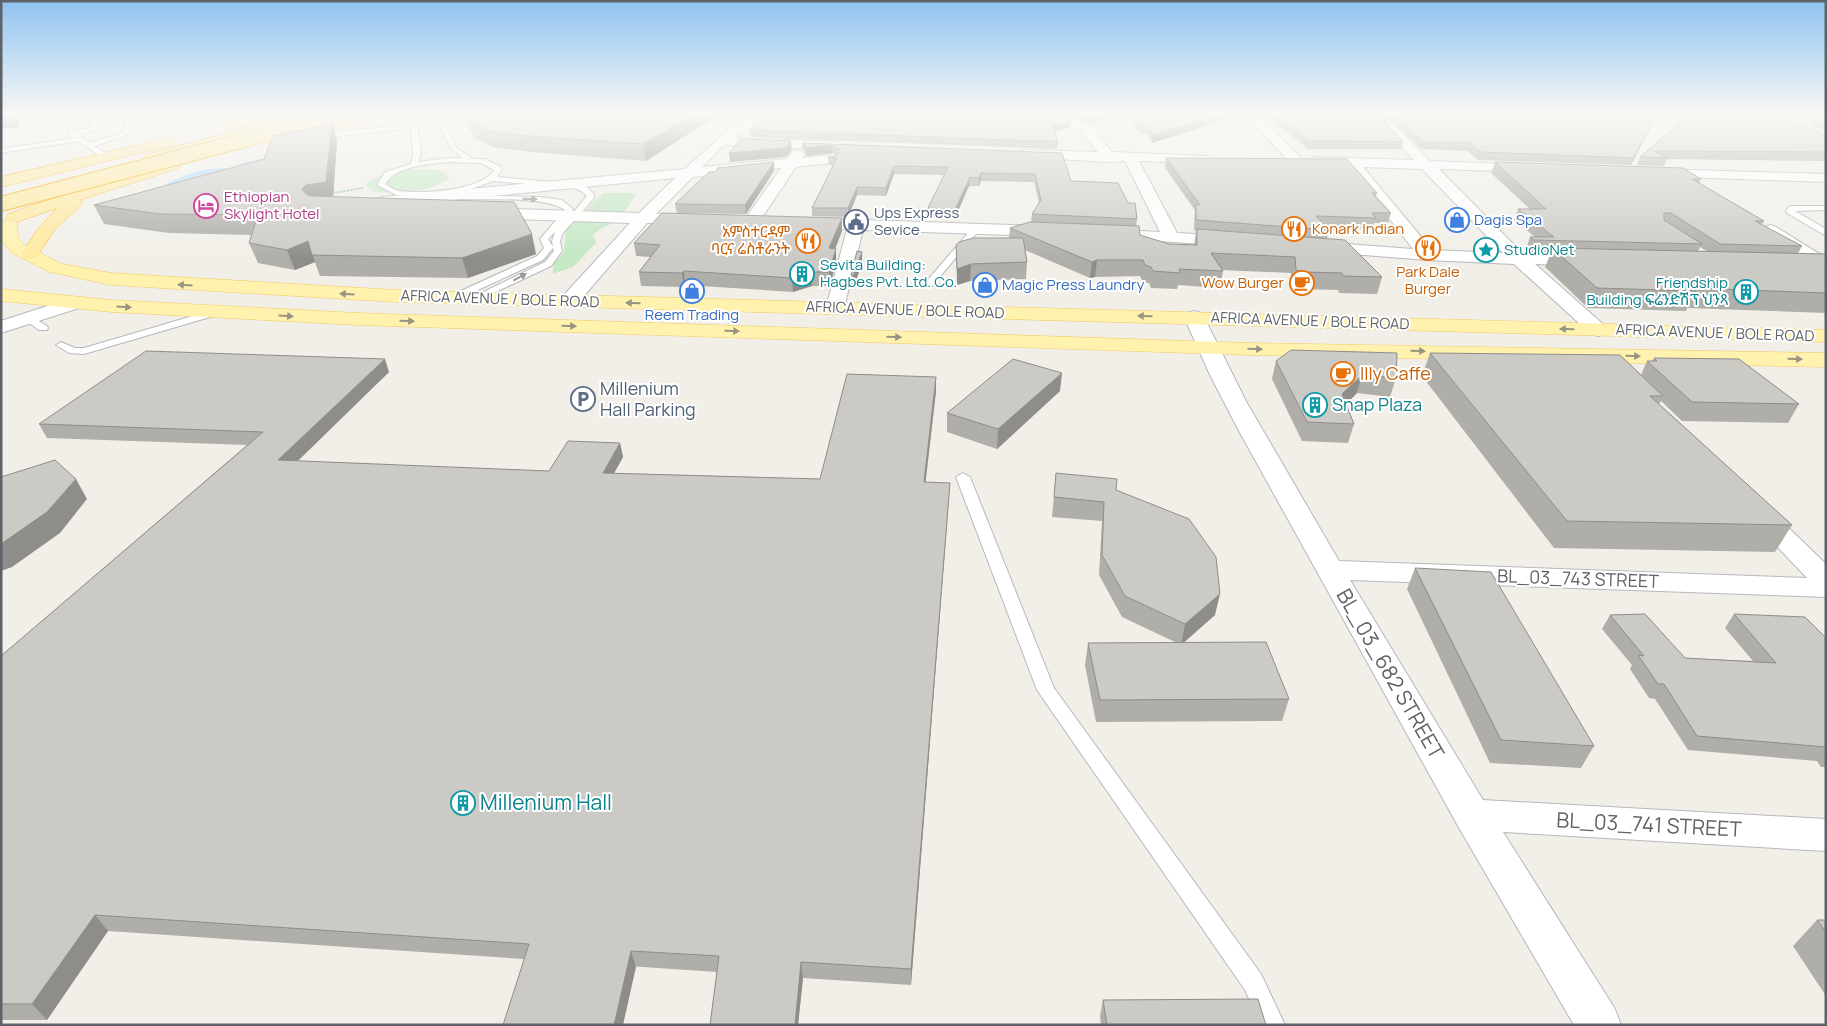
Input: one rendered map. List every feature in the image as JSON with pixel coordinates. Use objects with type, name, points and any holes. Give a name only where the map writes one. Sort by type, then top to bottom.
[{"type":"highway","points":[[1,182],[85,163]]},
{"type":"highway","points":[[1,198],[135,163]]},
{"type":"highway","points":[[1,204],[155,163]]},
{"type":"highway","points":[[8,224],[93,190],[181,163]]},
{"type":"highway","points":[[30,254],[48,225],[62,211],[93,190]]},
{"type":"main road","points":[[1,198],[14,208],[8,224]]},
{"type":"main road","name":"AFRICA AVENUE / BOLE ROAD","points":[[8,224],[9,239],[18,249],[57,268],[111,279],[453,298],[1194,317],[1826,336]]},
{"type":"main road","name":"AFRICA AVENUE / BOLE ROAD","points":[[1,295],[76,303],[212,313],[358,319],[1207,347],[1826,360]]},
{"type":"street","points":[[569,301],[646,215],[699,163]]},
{"type":"street","points":[[646,215],[706,219],[368,208],[759,163]]},
{"type":"street","points":[[763,220],[795,163]]},
{"type":"street","points":[[1133,163],[1170,236]]},
{"type":"street","points":[[1353,163],[1427,255]]},
{"type":"street","points":[[1385,163],[1544,168]]},
{"type":"street","points":[[1426,164],[1519,259],[1598,330]]},
{"type":"street","points":[[1643,172],[1826,178]]},
{"type":"street","points":[[1683,174],[1708,190]]},
{"type":"street","points":[[763,220],[857,222],[835,308]]},
{"type":"street","points":[[763,220],[1064,232]]},
{"type":"street","points":[[1758,223],[1825,266]]},
{"type":"street","points":[[1093,233],[1249,242]]},
{"type":"street","points":[[1308,246],[1427,255],[1598,261]]},
{"type":"street","points":[[1796,265],[1825,266]]},
{"type":"street","points":[[1,327],[36,323],[76,303]]},
{"type":"street","name":"BL_03_682 STREET","points":[[1194,317],[1207,347],[1330,570],[1471,815],[1598,1025]]},
{"type":"street","points":[[1601,356],[1624,379]]},
{"type":"street","points":[[1742,497],[1826,581]]},
{"type":"street","name":"BL_03_743 STREET","points":[[1330,570],[1826,588]]},
{"type":"street","name":"BL_03_741 STREET","points":[[1471,815],[1826,835]]},
{"type":"lane","points":[[428,163],[414,165],[388,174],[381,185],[396,193],[429,194],[466,189],[492,179],[572,186],[580,192],[591,196],[586,205],[558,232],[556,241],[558,251],[548,264],[476,298]]},
{"type":"lane","points":[[486,163],[498,169],[492,179]]},
{"type":"lane","points":[[429,194],[438,197],[564,200],[570,210],[566,217],[551,229],[544,239],[549,248],[540,258],[453,298]]},
{"type":"lane","points":[[1826,208],[1792,208],[1790,211],[1826,233]]},
{"type":"lane","points":[[930,284],[976,228]]},
{"type":"lane","points":[[61,344],[73,351],[84,351],[212,313]]},
{"type":"lane","points":[[963,476],[1046,690],[1253,982],[1273,1025]]},
{"type":"path","points":[[333,193],[381,185]]},
{"type":"green space","points":[[413,169],[440,170],[450,178],[422,190],[403,193],[373,192],[365,184],[381,175]]},
{"type":"green space","points":[[603,193],[637,193],[618,221],[602,228],[593,235],[596,243],[573,267],[553,274],[553,264],[564,252],[566,230]]},
{"type":"water","points":[[244,163],[264,163],[149,194],[170,182],[192,173],[215,168],[239,169],[237,166]]},
{"type":"building","points":[[250,163],[328,163],[326,182],[306,185],[302,189],[306,194],[311,196],[514,202],[532,234],[462,258],[312,255],[308,241],[287,250],[249,243],[258,215],[160,214],[94,205]]},
{"type":"building","points":[[773,163],[745,205],[675,204],[709,172],[715,172],[718,168]]},
{"type":"building","points":[[835,163],[1065,163],[1071,181],[1118,183],[1128,203],[1135,203],[1137,219],[1032,214],[1041,200],[1035,174],[981,173],[979,178],[970,177],[955,210],[928,208],[948,167],[894,166],[886,188],[857,187],[848,208],[812,208]]},
{"type":"building","points":[[1170,163],[1350,163],[1377,193],[1372,193],[1391,213],[1372,213],[1376,218],[1316,216],[1329,230],[1196,220],[1196,204],[1200,205]]},
{"type":"building","points":[[1496,163],[1683,168],[1701,179],[1692,179],[1764,221],[1755,221],[1802,246],[1720,244],[1671,213],[1664,213],[1664,220],[1702,244],[1534,240],[1530,237],[1554,237],[1518,209],[1546,209]]},
{"type":"building","points":[[662,213],[842,218],[829,248],[836,249],[829,272],[811,272],[792,278],[684,271],[682,273],[639,272],[660,245],[634,243]]},
{"type":"building","points":[[1030,222],[1139,226],[1140,235],[1169,244],[1197,245],[1197,229],[1345,240],[1382,277],[1343,276],[1342,273],[1296,270],[1295,257],[1211,253],[1223,271],[1179,269],[1180,273],[1153,271],[1151,267],[1145,265],[1143,260],[1097,260],[1092,262],[1010,228]]},
{"type":"building","points":[[973,238],[1023,238],[1027,262],[971,264],[957,269],[956,245],[959,242]]},
{"type":"building","points":[[1552,248],[1826,254],[1826,293],[1692,288],[1696,291],[1597,288]]},
{"type":"building","points":[[857,251],[862,252],[853,276],[851,275]]},
{"type":"building","points":[[1291,350],[1397,353],[1396,378],[1362,375],[1342,394],[1354,424],[1307,422],[1276,361]]},
{"type":"building","name":"Millenium Hall","points":[[146,351],[385,359],[278,460],[549,471],[568,441],[620,443],[603,473],[820,479],[847,374],[936,377],[924,482],[950,483],[911,969],[801,962],[795,1025],[710,1025],[719,956],[631,951],[614,1025],[503,1025],[529,944],[95,915],[32,1004],[1,1004],[1,656],[263,432],[39,424]]},
{"type":"building","points":[[1430,353],[1620,355],[1663,396],[1650,396],[1792,525],[1567,521]]},
{"type":"building","points":[[1654,358],[1739,359],[1799,404],[1692,402],[1647,361],[1657,361]]},
{"type":"building","points":[[1013,359],[1062,373],[998,429],[947,413]]},
{"type":"building","points":[[55,460],[76,479],[47,512],[1,544],[1,477]]},
{"type":"building","points":[[1056,473],[1117,479],[1116,490],[1189,519],[1216,557],[1220,594],[1185,624],[1125,596],[1102,555],[1104,502],[1054,497]]},
{"type":"building","points":[[1415,568],[1491,572],[1594,746],[1501,740]]},
{"type":"building","points":[[1645,614],[1685,658],[1776,663],[1734,614],[1805,617],[1826,638],[1826,747],[1697,736],[1664,684],[1658,684],[1638,655],[1644,656],[1610,615]]},
{"type":"building","points":[[1266,642],[1289,699],[1100,700],[1088,643]]},
{"type":"building","points":[[1817,920],[1826,920],[1826,932]]},
{"type":"building","points":[[1258,999],[1266,1025],[1107,1025],[1103,1000]]},
{"type":"place","name":"Ethiopian Skylight Hotel","points":[[206,206]]},
{"type":"place","name":"Dagis Spa","points":[[1457,220]]},
{"type":"place","name":"Ups Express Sevice","points":[[856,222]]},
{"type":"place","name":"Konark Indian","points":[[1294,229]]},
{"type":"place","name":"አምስተርዳም ባርና ሬስቶራንት","points":[[808,241]]},
{"type":"place","name":"Park Dale Burger","points":[[1428,248]]},
{"type":"place","name":"StudioNet","points":[[1486,250]]},
{"type":"place","name":"Sevita Building: Hagbes Pvt. Ltd. Co.","points":[[802,274]]},
{"type":"place","name":"Wow Burger","points":[[1302,283]]},
{"type":"place","name":"Magic Press Laundry","points":[[985,285]]},
{"type":"place","name":"Reem Trading","points":[[692,291]]},
{"type":"place","name":"Friendship Building ፍሬንድሽፕ ህንጻ","points":[[1746,292]]},
{"type":"place","name":"Illy Caffe","points":[[1343,374]]},
{"type":"place","name":"Millenium Hall Parking","points":[[583,399]]},
{"type":"place","name":"Snap Plaza","points":[[1315,405]]},
{"type":"place","name":"Millenium Hall","points":[[463,803]]}]
